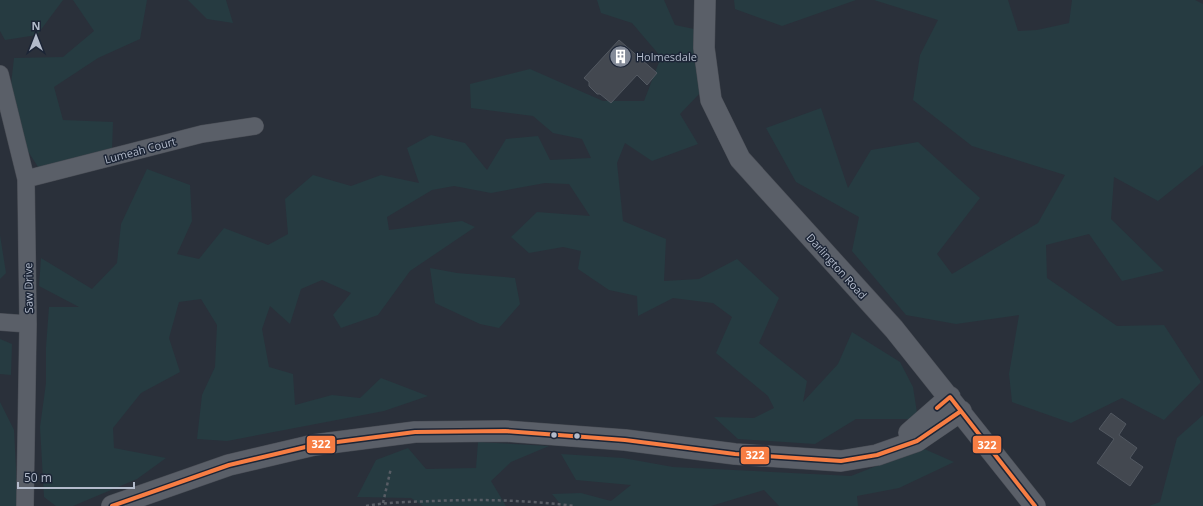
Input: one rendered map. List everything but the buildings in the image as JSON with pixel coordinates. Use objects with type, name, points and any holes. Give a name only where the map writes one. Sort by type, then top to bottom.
[{"type":"street","name":"Darlington Road","points":[[705,0],[704,48],[711,100],[740,159],[894,329],[1035,506]]},
{"type":"street","name":"Saw Drive","points":[[0,74],[26,179],[28,324],[25,506]]},
{"type":"street","name":"Lumeah Court","points":[[26,179],[202,134],[255,126]]},
{"type":"street","points":[[0,322],[28,324]]},
{"type":"street","points":[[112,506],[229,465],[314,445],[415,432],[513,432],[625,440],[735,454],[841,461],[877,455],[907,443],[918,441],[955,404]]},
{"type":"path","points":[[384,503],[391,468]]},
{"type":"path","points":[[366,506],[384,503],[470,500],[547,502],[574,506]]},
{"type":"green space","points":[[0,0],[63,0],[37,35],[5,40],[0,31]]},
{"type":"green space","points":[[73,0],[147,0],[140,39],[98,58],[54,87],[63,120],[113,122],[112,150],[40,170],[24,145],[10,93],[14,58],[63,57],[94,31]]},
{"type":"green space","points":[[188,0],[226,0],[233,23],[207,19]]},
{"type":"green space","points":[[597,0],[664,0],[675,25],[694,29],[702,91],[680,114],[698,144],[652,161],[625,143],[617,163],[623,221],[666,239],[664,281],[699,279],[737,259],[779,298],[759,343],[807,381],[803,402],[838,364],[852,332],[900,362],[913,387],[918,419],[856,419],[815,444],[738,439],[714,417],[754,418],[774,408],[768,396],[716,353],[732,317],[713,303],[673,298],[638,316],[637,296],[609,290],[578,269],[581,251],[563,247],[529,253],[511,237],[537,212],[590,216],[569,184],[545,183],[491,193],[454,186],[432,190],[387,217],[389,230],[462,221],[475,227],[410,271],[378,315],[341,328],[333,315],[351,293],[322,280],[301,289],[290,324],[270,306],[262,329],[269,367],[293,374],[295,405],[332,395],[360,398],[381,378],[428,396],[384,411],[227,441],[197,439],[202,395],[215,367],[217,325],[201,299],[179,302],[169,338],[180,372],[141,393],[113,428],[114,448],[166,458],[137,479],[73,506],[56,506],[44,497],[40,427],[46,383],[46,347],[49,307],[79,307],[39,286],[41,258],[92,289],[117,263],[121,224],[147,169],[190,185],[192,221],[177,254],[199,259],[224,228],[268,245],[288,234],[285,199],[313,175],[351,186],[381,175],[419,183],[407,148],[431,135],[465,143],[487,170],[506,139],[538,136],[550,160],[591,158],[582,139],[553,133],[533,116],[471,108],[470,84],[530,69],[603,101],[644,101],[661,57],[632,23],[601,13]]},
{"type":"green space","points":[[734,0],[856,0],[782,26],[735,9]]},
{"type":"green space","points":[[874,0],[1008,0],[1018,31],[1037,30],[1069,23],[1072,0],[1195,0],[1203,4],[1203,165],[1158,201],[1114,177],[1111,219],[1164,271],[1122,281],[1089,234],[1046,245],[1047,278],[1117,326],[1164,325],[1201,382],[1164,420],[1122,398],[1071,423],[1012,402],[1009,374],[1019,315],[956,324],[906,315],[852,251],[859,217],[796,182],[766,128],[821,108],[848,188],[871,150],[918,142],[980,198],[937,254],[952,274],[1038,223],[1065,175],[972,146],[913,100],[920,55],[938,20]]},
{"type":"green space","points":[[0,235],[6,273],[0,279]]},
{"type":"green space","points":[[430,268],[457,273],[515,278],[520,304],[499,328],[480,324],[435,303]]},
{"type":"green space","points":[[0,339],[12,344],[11,375],[0,374]]},
{"type":"green space","points":[[0,402],[14,430],[18,506],[0,506]]},
{"type":"green space","points":[[1203,415],[1203,506],[1149,506],[1160,502],[1177,438]]},
{"type":"green space","points":[[478,442],[549,446],[511,462],[491,481],[506,506],[423,506],[411,498],[357,497],[376,460],[408,448],[426,469],[476,468]]},
{"type":"green space","points":[[922,448],[954,462],[899,488],[857,496],[858,506],[779,506],[764,490],[711,506],[562,506],[552,494],[581,493],[611,501],[631,485],[576,480],[561,454],[623,458],[673,467],[851,476]]},
{"type":"transit line","name":"322","points":[[937,408],[950,397],[1035,506]]},
{"type":"transit line","name":"322","points":[[112,506],[229,465],[314,445],[415,432],[505,431],[625,440],[735,454],[841,461],[877,455],[917,441],[961,411]]},
{"type":"place","name":"Holmesdale","points":[[621,56]]}]
